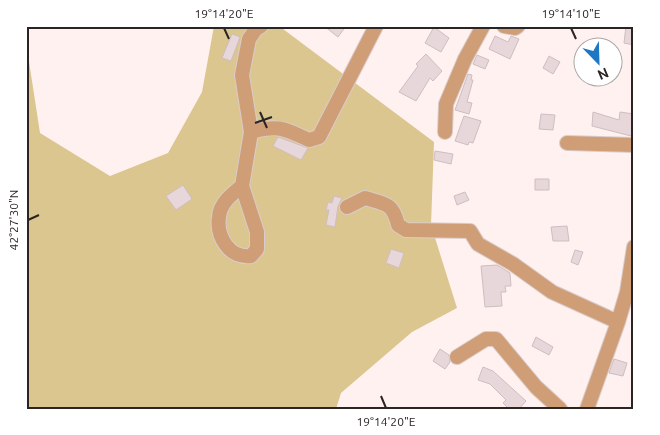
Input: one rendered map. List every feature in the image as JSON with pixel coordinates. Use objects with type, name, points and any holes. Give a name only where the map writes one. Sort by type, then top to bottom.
[{"type":"street","points":[[242,186],[225,201],[218,217],[222,238],[232,253],[241,258],[251,256],[257,249],[257,232],[242,186],[251,132],[242,75],[249,39],[260,26]]},
{"type":"street","points":[[445,132],[446,104],[465,59],[484,26]]},
{"type":"street","points":[[504,26],[515,28],[518,26]]},
{"type":"street","points":[[251,132],[269,126],[283,127],[310,140],[319,137],[369,29]]},
{"type":"street","points":[[567,143],[634,145]]},
{"type":"street","points":[[347,207],[365,198],[388,204],[394,210],[398,225],[406,230],[470,231],[478,244],[513,264],[552,292],[618,322]]},
{"type":"street","points":[[588,409],[618,322],[630,294],[634,248]]},
{"type":"street","points":[[457,357],[484,340],[496,339],[536,387],[560,409]]},
{"type":"shaded area","points":[[214,26],[279,26],[434,142],[431,225],[457,308],[412,332],[341,393],[336,409],[26,409],[26,42],[40,133],[110,176],[168,153],[202,92]]},
{"type":"building","points":[[324,26],[346,26],[338,37]]},
{"type":"building","points":[[626,26],[634,26],[634,45],[624,43]]},
{"type":"building","points":[[434,27],[449,38],[441,52],[425,43]]},
{"type":"building","points":[[232,34],[240,37],[231,61],[222,58]]},
{"type":"building","points":[[495,36],[508,42],[511,36],[519,39],[510,59],[489,49]]},
{"type":"building","points":[[426,54],[442,71],[433,81],[430,78],[416,101],[399,92],[418,66],[416,64]]},
{"type":"building","points":[[477,55],[489,60],[485,69],[473,64]]},
{"type":"building","points":[[549,56],[560,62],[553,74],[543,68]]},
{"type":"building","points":[[468,74],[472,75],[471,80],[473,80],[467,102],[472,103],[469,114],[455,110]]},
{"type":"building","points":[[593,112],[619,120],[620,112],[634,114],[631,136],[592,126]]},
{"type":"building","points":[[541,114],[555,115],[553,130],[539,129]]},
{"type":"building","points":[[464,116],[481,121],[473,143],[469,142],[468,145],[455,141]]},
{"type":"building","points":[[278,137],[308,148],[301,160],[273,146]]},
{"type":"building","points":[[435,151],[453,154],[451,164],[434,160]]},
{"type":"building","points":[[535,179],[549,179],[549,190],[535,190]]},
{"type":"building","points":[[183,185],[192,199],[176,210],[166,196]]},
{"type":"building","points":[[465,192],[469,200],[457,205],[454,196]]},
{"type":"building","points":[[334,196],[342,198],[338,206],[335,227],[326,225],[329,210],[326,210],[328,202],[332,203]]},
{"type":"building","points":[[567,226],[569,241],[553,241],[551,227]]},
{"type":"building","points":[[391,249],[404,253],[399,268],[386,263]]},
{"type":"building","points":[[575,250],[583,252],[578,265],[571,262]]},
{"type":"building","points":[[497,265],[510,273],[511,286],[505,286],[506,292],[501,292],[502,306],[485,307],[481,266]]},
{"type":"building","points":[[536,337],[553,347],[549,355],[532,346]]},
{"type":"building","points":[[440,349],[449,355],[450,362],[445,369],[433,361]]},
{"type":"building","points":[[614,359],[627,363],[623,376],[609,373]]},
{"type":"building","points":[[483,367],[493,371],[526,401],[519,409],[509,409],[503,403],[506,400],[490,384],[478,380]]}]
